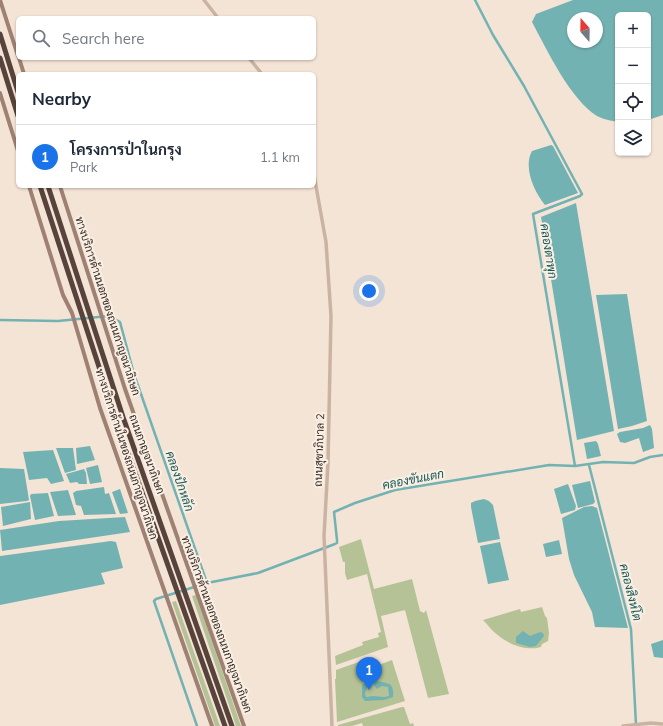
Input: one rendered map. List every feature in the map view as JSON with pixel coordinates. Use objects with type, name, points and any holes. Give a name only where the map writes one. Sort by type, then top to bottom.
[{"type":"highway","points":[[0,34],[16,86]]},
{"type":"highway","points":[[0,58],[16,110]]},
{"type":"highway","name":"ถนนกาญจนาภิเษก","points":[[41,188],[116,419],[225,726]]},
{"type":"highway","name":"ถนนกาญจนาภิเษก","points":[[49,188],[120,410],[232,726]]},
{"type":"main road","points":[[0,0],[16,51]]},
{"type":"main road","points":[[19,60],[23,72]]},
{"type":"main road","points":[[0,93],[16,145]]},
{"type":"main road","name":"ทางบริการด้านในของถนนกาญจนาภิเษก","points":[[30,188],[64,295],[72,313],[100,408],[212,726]]},
{"type":"main road","name":"ทางบริการด้านนอกของถนนกาญจนาภิเษก","points":[[61,188],[99,311],[168,514],[244,726]]},
{"type":"street","points":[[204,0],[216,16]]},
{"type":"street","points":[[251,60],[260,72]]},
{"type":"street","name":"ถนนสุขาภิบาล 2","points":[[316,186],[326,242],[331,319],[325,553],[332,726]]},
{"type":"street","points":[[623,726],[651,723],[661,725]]},
{"type":"green space","points":[[361,539],[374,589],[412,579],[420,611],[424,613],[426,610],[449,694],[428,698],[405,610],[381,616],[388,647],[336,665],[335,656],[363,645],[362,642],[379,637],[378,633],[381,632],[367,574],[347,580],[345,573],[345,562],[343,562],[339,547]]},
{"type":"green space","points":[[196,595],[241,726],[236,726],[192,596]]},
{"type":"green space","points":[[176,601],[220,726],[215,726],[172,602]]},
{"type":"green space","points":[[542,607],[547,618],[549,633],[548,641],[542,644],[541,647],[525,648],[508,642],[497,634],[483,620],[520,609],[521,612]]},
{"type":"green space","points":[[373,657],[376,666],[392,660],[405,701],[337,722],[336,670]]},
{"type":"green space","points":[[404,707],[410,724],[413,723],[414,726],[363,726],[362,723],[352,726],[338,726],[338,725]]},
{"type":"water","points":[[573,0],[663,0],[663,115],[651,119],[651,12],[615,12],[615,121],[597,116],[578,98],[552,60],[532,22],[536,14]]},
{"type":"water","points":[[551,145],[553,146],[578,193],[545,205],[537,193],[531,179],[529,164],[532,151]]},
{"type":"water","points":[[576,203],[614,431],[577,440],[541,217]]},
{"type":"water","points":[[627,294],[647,421],[618,429],[596,295]]},
{"type":"water","points":[[650,425],[652,429],[654,448],[643,452],[639,438],[625,443],[620,442],[617,434],[620,432],[643,428]]},
{"type":"water","points":[[596,441],[601,456],[587,459],[584,443]]},
{"type":"water","points":[[90,446],[95,460],[77,464],[76,448]]},
{"type":"water","points":[[56,448],[73,448],[76,470],[65,473]]},
{"type":"water","points":[[53,450],[64,481],[51,484],[47,478],[29,480],[23,452]]},
{"type":"water","points":[[98,465],[102,482],[90,484],[86,468]]},
{"type":"water","points":[[0,468],[24,469],[29,500],[0,504]]},
{"type":"water","points":[[84,469],[87,484],[79,484],[77,482],[70,483],[66,474]]},
{"type":"water","points":[[590,481],[595,502],[593,504],[578,508],[572,485]]},
{"type":"water","points":[[568,484],[576,506],[575,510],[561,514],[554,489]]},
{"type":"water","points":[[104,487],[105,494],[109,493],[116,514],[84,515],[81,506],[76,505],[73,493],[76,491]]},
{"type":"water","points":[[120,489],[128,513],[120,514],[112,492]]},
{"type":"water","points":[[68,490],[76,515],[58,516],[50,492]]},
{"type":"water","points":[[48,493],[54,516],[35,520],[30,496],[31,494]]},
{"type":"water","points":[[484,499],[493,505],[500,539],[478,543],[471,503]]},
{"type":"water","points":[[30,502],[31,519],[3,526],[1,507]]},
{"type":"water","points":[[592,506],[597,508],[628,628],[595,627],[592,612],[574,575],[569,559],[562,518],[584,507]]},
{"type":"water","points":[[125,517],[130,532],[2,551],[0,530],[59,521]]},
{"type":"water","points":[[559,540],[562,554],[546,557],[543,544]]},
{"type":"water","points":[[111,541],[116,542],[123,568],[101,573],[105,584],[0,605],[0,556]]},
{"type":"water","points":[[500,542],[509,580],[488,584],[480,546]]},
{"type":"water","points":[[523,631],[530,636],[540,632],[543,633],[544,636],[536,646],[530,647],[516,643],[516,637]]},
{"type":"water","points":[[663,640],[663,658],[654,657],[651,644]]},
{"type":"water","points":[[373,679],[388,684],[392,687],[393,697],[384,700],[365,701],[362,697],[362,685]],"holes":[[[369,683],[373,684],[377,689],[382,686],[388,687],[389,696],[366,697],[365,693]]]},
{"type":"waterway","name":"คลองตาพุก","points":[[475,0],[493,35],[524,86],[582,194],[533,214],[575,466]]},
{"type":"waterway","name":"คลองปักหลัก","points":[[0,320],[58,321],[109,316],[120,322],[134,374],[207,583]]},
{"type":"waterway","name":"คลองขันแตก","points":[[197,726],[154,601],[156,599],[207,583],[258,573],[335,544],[337,543],[337,540],[334,512],[355,503],[395,490],[549,465],[575,466],[603,462],[634,463],[650,457],[663,455]]},
{"type":"waterway","name":"คลองสิงห์โต","points":[[589,465],[631,629],[636,725]]},
{"type":"place","name":"โครงการป่าในกรุง","points":[[369,690]]}]
